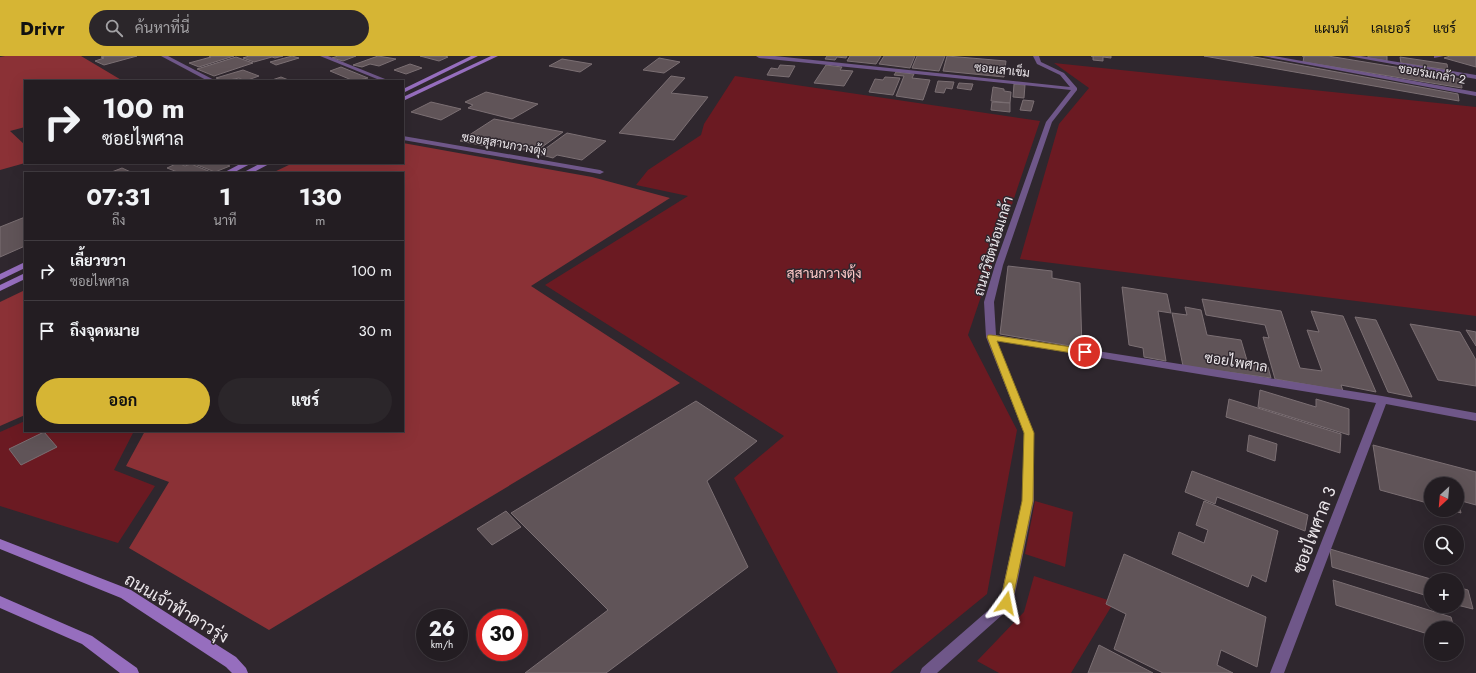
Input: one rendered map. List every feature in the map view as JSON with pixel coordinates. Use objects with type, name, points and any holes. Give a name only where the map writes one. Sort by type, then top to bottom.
[{"type":"main road","points":[[404,89],[474,56]]},
{"type":"main road","points":[[404,99],[495,56]]},
{"type":"main road","points":[[229,172],[246,164]]},
{"type":"main road","points":[[248,172],[264,164]]},
{"type":"main road","points":[[0,277],[24,265]]},
{"type":"main road","points":[[0,288],[24,276]]},
{"type":"main road","name":"ถนนเจ้าฟ้าดาวรุ่ง","points":[[0,544],[126,594],[231,662],[241,673]]},
{"type":"main road","points":[[0,602],[87,640],[132,673]]},
{"type":"street","points":[[164,56],[212,80]]},
{"type":"street","points":[[323,56],[384,80]]},
{"type":"street","name":"ซอยเสาเข็ม","points":[[759,56],[1075,89]]},
{"type":"street","points":[[1036,56],[1039,63],[1062,74],[1075,89]]},
{"type":"street","name":"ซอยร่มเกล้า 2","points":[[1265,56],[1476,94]]},
{"type":"street","points":[[1351,56],[1476,77]]},
{"type":"street","name":"ถนนวิชิตน้อมเกล้า","points":[[927,673],[1006,603],[1028,501],[1029,433],[991,337],[989,302],[999,265],[1049,122],[1075,89]]},
{"type":"street","name":"ซอยสุสานกวางตุ้ง","points":[[404,138],[600,172]]},
{"type":"street","name":"ซอยไพศาล","points":[[991,337],[1382,400],[1476,417]]},
{"type":"street","name":"ซอยไพศาล 3","points":[[1277,673],[1382,400]]},
{"type":"green space","points":[[1054,63],[1476,107],[1476,316],[1020,259],[1059,124],[1089,88]]},
{"type":"green space","name":"สุสานกวางตุ้ง","points":[[735,76],[1040,121],[968,335],[1017,430],[987,594],[890,673],[838,673],[734,478],[784,436],[545,285],[688,196],[636,185],[648,170],[701,135],[704,124]]},
{"type":"green space","points":[[24,421],[24,432],[133,432],[114,470],[155,486],[118,543],[0,506],[0,432]]},
{"type":"green space","points":[[1035,501],[1073,512],[1065,567],[1025,554]]},
{"type":"green space","points":[[1034,576],[1114,602],[1071,673],[999,673],[977,661],[1024,612]]},
{"type":"shaded area","points":[[81,56],[121,80],[24,80],[24,127],[10,131],[24,144],[24,163],[0,170],[0,57]]},
{"type":"shaded area","points":[[404,143],[592,177],[670,198],[531,286],[680,383],[269,630],[129,548],[169,482],[126,466],[144,432],[404,432],[404,172],[274,172],[291,164],[404,164]]},
{"type":"shaded area","points":[[24,290],[24,415],[0,426],[0,302]]},
{"type":"building","points":[[137,56],[104,65],[95,61],[104,58],[101,57]]},
{"type":"building","points":[[209,56],[234,56],[199,67],[189,63],[211,57]]},
{"type":"building","points":[[249,56],[283,56],[275,58],[272,57],[254,62],[243,58]]},
{"type":"building","points":[[292,56],[299,58],[276,65],[270,62]]},
{"type":"building","points":[[338,56],[356,56],[343,61],[332,58]]},
{"type":"building","points":[[378,56],[396,59],[379,66],[370,64],[362,67],[353,65]]},
{"type":"building","points":[[420,56],[445,56],[448,57],[439,61]]},
{"type":"building","points":[[827,56],[847,56],[846,58],[837,57],[835,60],[825,59]]},
{"type":"building","points":[[850,56],[881,56],[876,64],[847,61]]},
{"type":"building","points":[[884,56],[915,56],[910,68],[879,64]]},
{"type":"building","points":[[917,56],[945,56],[939,71],[912,68]]},
{"type":"building","points":[[947,56],[1006,61],[1004,77],[943,71]]},
{"type":"building","points":[[1093,56],[1111,56],[1111,58],[1103,57],[1103,61],[1093,60]]},
{"type":"building","points":[[1204,56],[1249,56],[1458,94],[1459,101]]},
{"type":"building","points":[[1304,56],[1328,56],[1461,79],[1462,88],[1303,62]]},
{"type":"building","points":[[1368,56],[1387,56],[1387,61],[1368,58]]},
{"type":"building","points":[[1450,56],[1476,56],[1476,67],[1444,58]]},
{"type":"building","points":[[236,57],[253,63],[214,76],[197,69]]},
{"type":"building","points":[[1400,57],[1447,64],[1448,70],[1401,63]]},
{"type":"building","points":[[659,58],[680,62],[664,73],[643,70]]},
{"type":"building","points":[[562,59],[592,64],[580,72],[549,66]]},
{"type":"building","points":[[410,64],[422,68],[406,74],[394,70]]},
{"type":"building","points":[[780,65],[795,66],[789,77],[767,75],[771,68],[778,69]]},
{"type":"building","points":[[826,65],[842,67],[840,70],[853,71],[844,86],[814,83]]},
{"type":"building","points":[[341,67],[368,78],[352,80],[330,71]]},
{"type":"building","points":[[243,70],[259,76],[248,80],[239,78],[221,80],[216,78]]},
{"type":"building","points":[[896,72],[914,74],[912,78],[930,80],[923,100],[896,96],[904,76],[894,75]]},
{"type":"building","points":[[671,76],[685,78],[671,93],[708,97],[674,140],[619,133]]},
{"type":"building","points":[[281,77],[288,80],[272,80]]},
{"type":"building","points":[[885,77],[900,78],[893,95],[869,92],[875,79],[883,80]]},
{"type":"building","points":[[938,81],[954,82],[952,89],[946,88],[944,93],[935,92]]},
{"type":"building","points":[[959,83],[973,84],[971,90],[957,88]]},
{"type":"building","points":[[1014,84],[1025,85],[1024,98],[1013,97]]},
{"type":"building","points":[[993,87],[1011,92],[1010,103],[991,101]]},
{"type":"building","points":[[486,92],[538,104],[512,119],[468,108],[473,105],[465,102]]},
{"type":"building","points":[[1023,100],[1034,101],[1031,111],[1020,110]]},
{"type":"building","points":[[431,102],[461,109],[441,120],[411,112]]},
{"type":"building","points":[[992,102],[1010,103],[1010,112],[991,110]]},
{"type":"building","points":[[494,119],[563,132],[535,152],[490,143],[486,146],[460,141]]},
{"type":"building","points":[[567,133],[606,141],[582,160],[557,155],[553,158],[538,154]]},
{"type":"building","points":[[176,164],[185,166],[191,164],[211,172],[177,172],[167,168]]},
{"type":"building","points":[[195,164],[225,164],[230,166],[215,172]]},
{"type":"building","points":[[122,168],[131,172],[112,172]]},
{"type":"building","points":[[24,217],[24,246],[0,257],[0,227]]},
{"type":"building","points":[[1008,266],[1052,271],[1052,278],[1080,283],[1082,348],[1000,334]]},
{"type":"building","points":[[1122,287],[1167,294],[1171,313],[1158,311],[1166,361],[1144,357],[1143,348],[1129,345]]},
{"type":"building","points":[[1202,299],[1281,311],[1300,368],[1322,371],[1307,330],[1319,332],[1311,311],[1343,316],[1376,392],[1341,385],[1343,391],[1275,379],[1263,337],[1269,338],[1265,325],[1206,315]]},
{"type":"building","points":[[1185,307],[1201,310],[1207,335],[1241,340],[1248,364],[1268,367],[1271,378],[1183,366],[1172,313],[1187,315]]},
{"type":"building","points":[[1355,317],[1376,320],[1412,397],[1388,392]]},
{"type":"building","points":[[1410,324],[1460,332],[1476,360],[1476,386],[1438,380]]},
{"type":"building","points":[[1466,330],[1476,332],[1476,346]]},
{"type":"building","points":[[1260,390],[1316,407],[1316,399],[1349,409],[1349,435],[1258,407]]},
{"type":"building","points":[[1229,399],[1341,434],[1340,453],[1226,417]]},
{"type":"building","points":[[696,401],[757,441],[707,481],[748,567],[606,673],[525,673],[608,610],[511,513]]},
{"type":"building","points":[[44,432],[57,447],[21,465],[9,449]]},
{"type":"building","points":[[1249,435],[1277,444],[1275,461],[1247,451]]},
{"type":"building","points":[[1373,445],[1476,472],[1476,505],[1464,502],[1464,477],[1424,477],[1424,502],[1380,490]]},
{"type":"building","points":[[1192,471],[1308,515],[1305,531],[1217,497],[1215,504],[1185,492]]},
{"type":"building","points":[[1204,501],[1278,531],[1266,582],[1252,575],[1248,587],[1172,554],[1179,532],[1204,543],[1208,530],[1196,525]]},
{"type":"building","points":[[506,511],[521,527],[492,545],[477,529]]},
{"type":"building","points":[[1330,549],[1424,577],[1424,595],[1332,567]]},
{"type":"building","points":[[1124,554],[1266,617],[1257,667],[1221,650],[1217,665],[1233,673],[1163,673],[1114,649],[1126,614],[1106,604]]},
{"type":"building","points":[[1333,580],[1424,609],[1424,613],[1438,613],[1451,617],[1452,621],[1424,621],[1424,633],[1336,605]]},
{"type":"building","points":[[1464,589],[1468,590],[1473,609],[1464,607]]},
{"type":"building","points":[[1099,645],[1153,673],[1088,673]]},
{"type":"route","points":[[1006,603],[1028,501],[1029,433],[991,337],[1085,352]]}]
